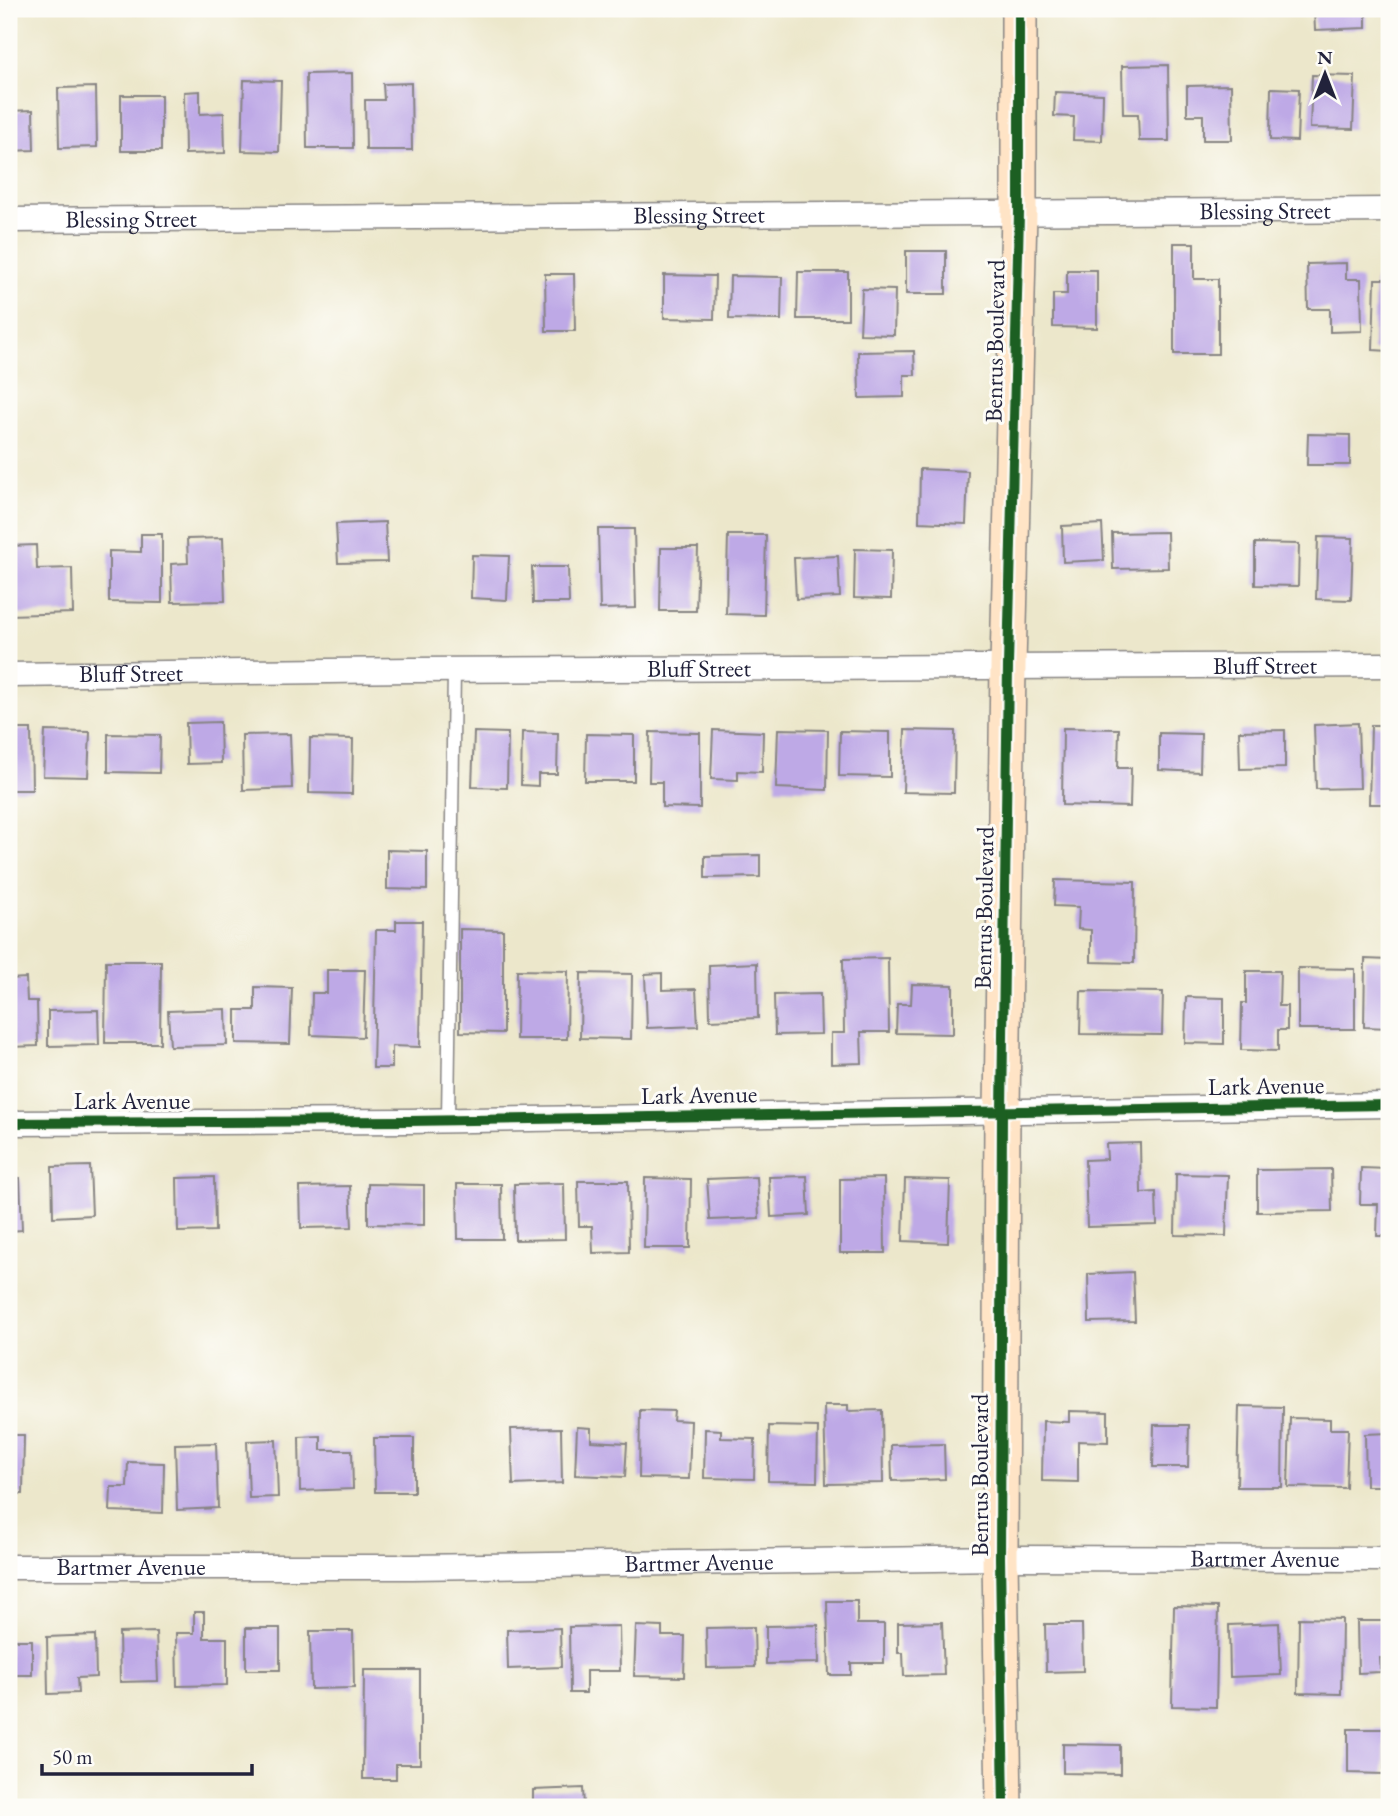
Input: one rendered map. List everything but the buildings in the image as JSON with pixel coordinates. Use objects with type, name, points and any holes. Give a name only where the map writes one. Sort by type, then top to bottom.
[{"type":"street","name":"Benrus Boulevard","points":[[1004,1807],[1000,1558],[1002,1111],[1008,666],[1019,213],[1019,9]]},
{"type":"street","name":"Blessing Street","points":[[9,219],[1389,210]]},
{"type":"street","name":"Bluff Street","points":[[9,675],[1389,665]]},
{"type":"street","name":"Lark Avenue","points":[[9,1122],[448,1120],[1389,1105]]},
{"type":"street","name":"Bartmer Avenue","points":[[9,1567],[412,1567],[1000,1558],[1389,1559]]},
{"type":"lane","points":[[448,1120],[454,670]]},
{"type":"cycle path","points":[[1004,1807],[1000,1558],[1002,1111],[1008,666],[1019,213],[1019,9]]},
{"type":"cycle path","points":[[9,1123],[409,1121],[1389,1105]]}]
